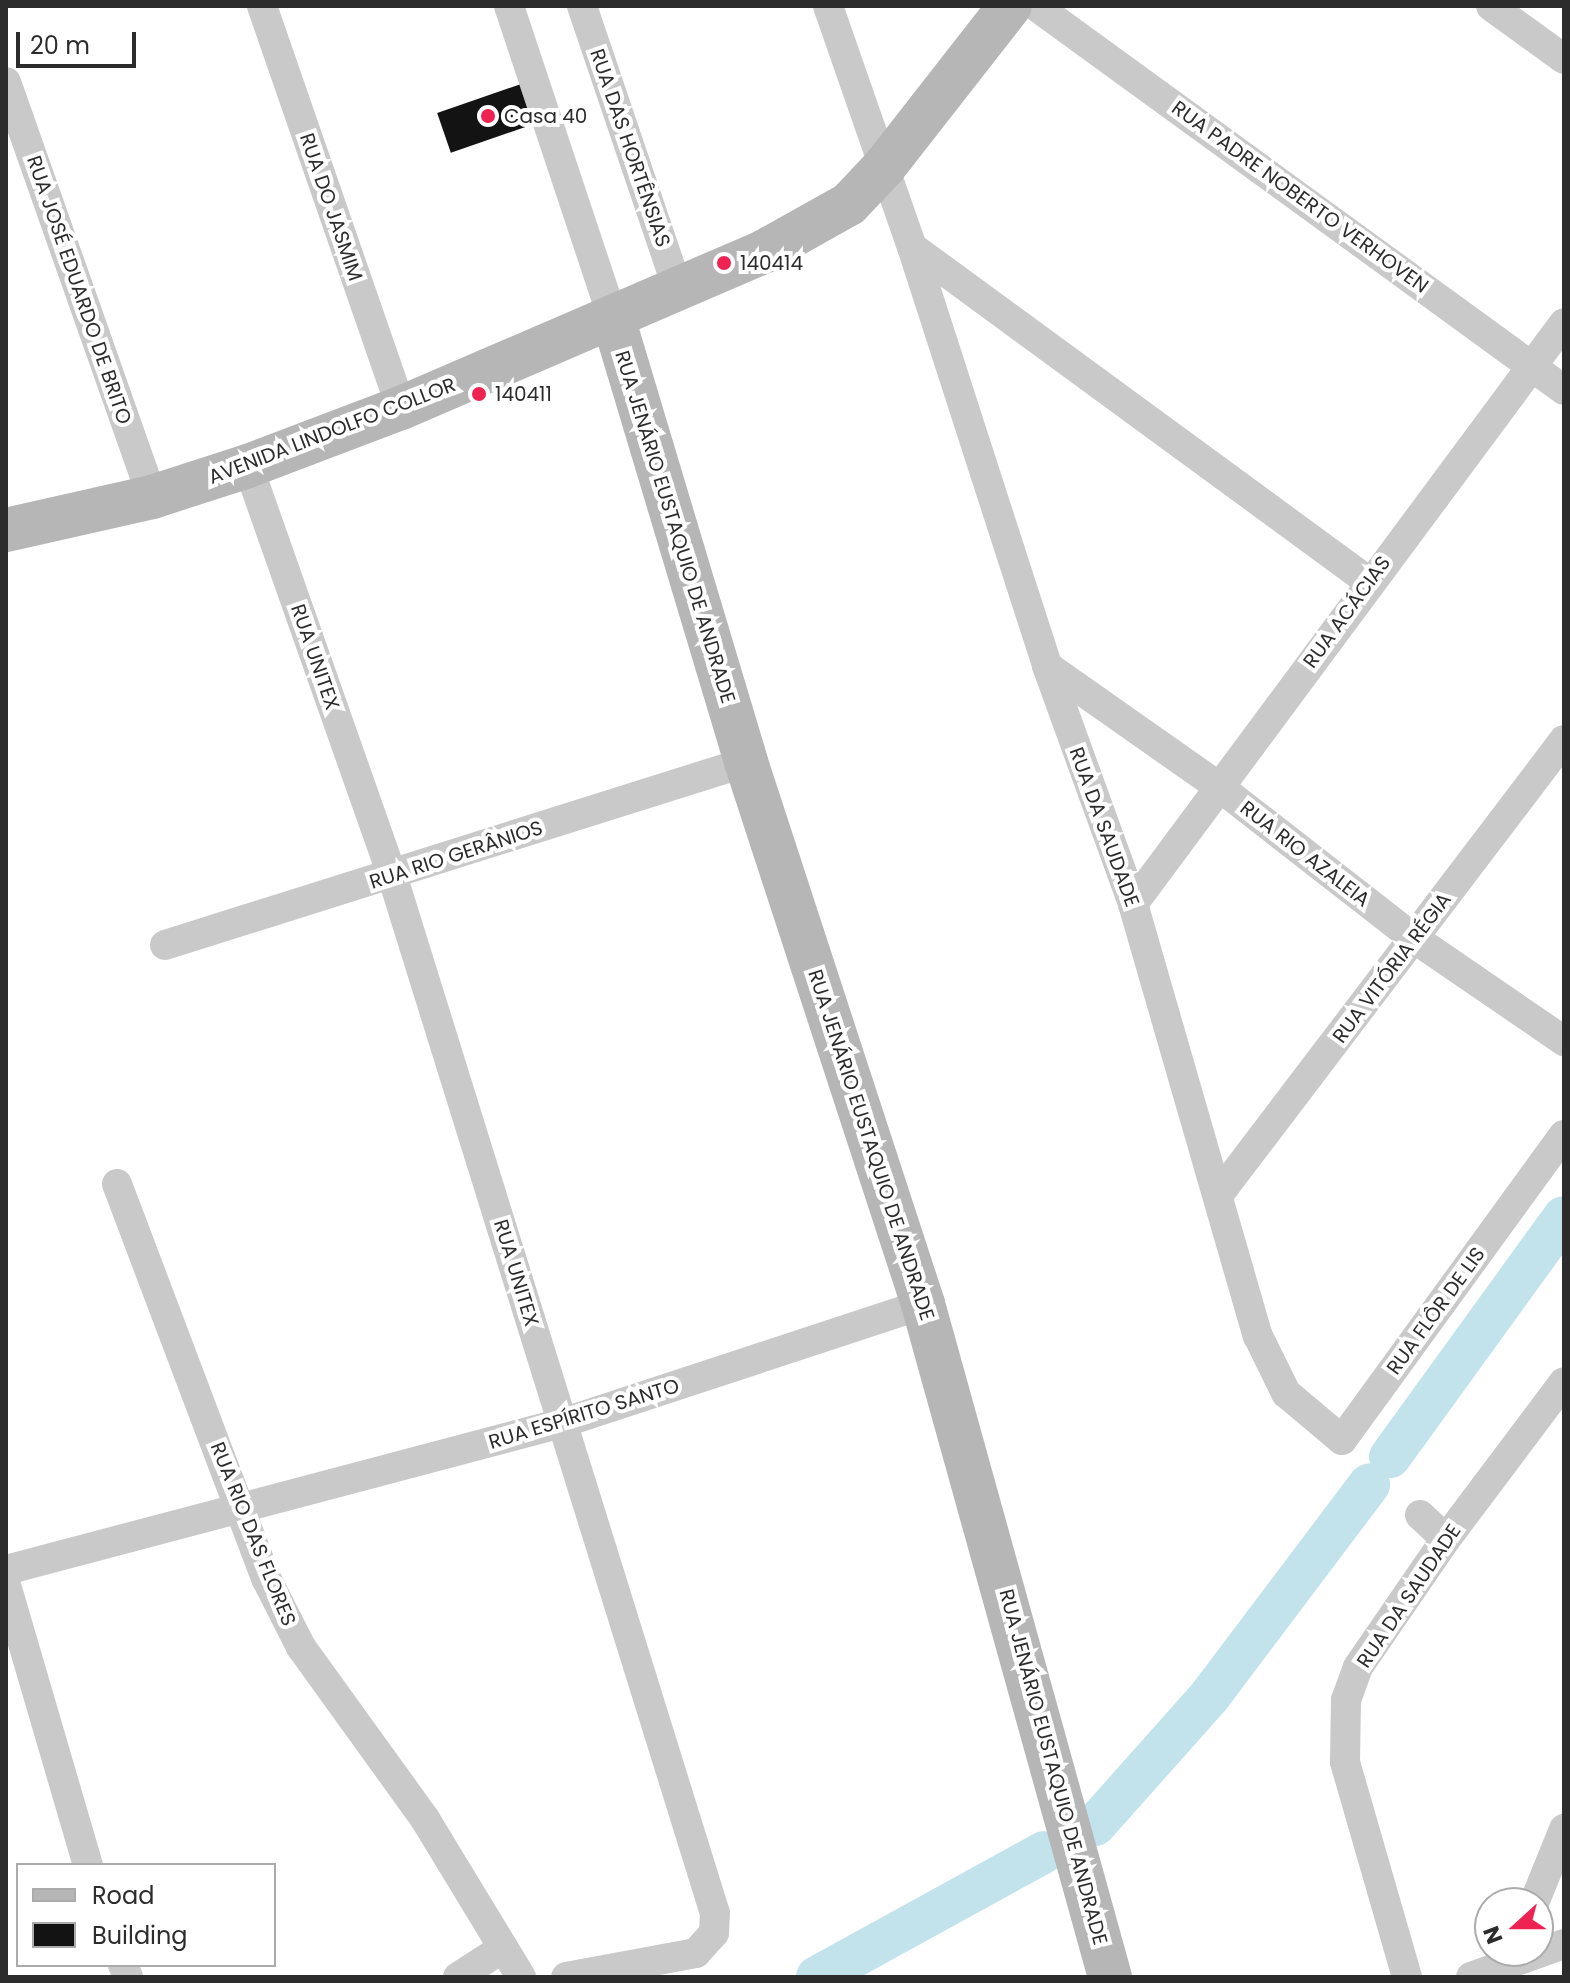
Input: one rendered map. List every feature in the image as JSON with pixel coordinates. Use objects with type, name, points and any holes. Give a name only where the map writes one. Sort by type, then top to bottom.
[{"type":"street","name":"RUA DO JASMIM","points":[[262,6],[401,408]]},
{"type":"street","points":[[509,6],[613,318]]},
{"type":"street","name":"RUA DAS HORTÊNSIAS","points":[[582,6],[678,290]]},
{"type":"street","name":"RUA DA SAUDADE","points":[[828,6],[912,247],[1047,666],[1133,904],[1258,1336],[1272,1372],[1297,1403]]},
{"type":"street","name":"AVENIDA LINDOLFO COLLOR","points":[[6,530],[152,497],[248,466],[401,408],[765,251],[849,204],[884,167],[1010,6]]},
{"type":"street","name":"RUA PADRE NOBERTO VERHOVEN","points":[[1036,6],[1564,390]]},
{"type":"street","points":[[1491,6],[1564,59]]},
{"type":"street","name":"RUA JOSÉ EDUARDO DE BRITO","points":[[6,82],[152,497]]},
{"type":"street","points":[[912,247],[1368,581]]},
{"type":"street","name":"RUA JENÁRIO EUSTAQUIO DE ANDRADE","points":[[613,318],[746,762],[923,1304],[1110,1977]]},
{"type":"street","name":"RUA ACÁCIAS","points":[[1133,904],[1222,789],[1368,581],[1564,323]]},
{"type":"street","name":"RUA UNITEX","points":[[248,466],[392,875],[715,1913],[714,1933],[696,1953],[566,1977]]},
{"type":"street","name":"RUA RIO AZALEIA","points":[[1047,666],[1222,789],[1415,939],[1564,1041]]},
{"type":"street","name":"RUA VITÓRIA RÉGIA","points":[[1219,1194],[1564,740]]},
{"type":"street","name":"RUA RIO GERÂNIOS","points":[[165,945],[746,762]]},
{"type":"street","name":"RUA FLÔR DE LIS","points":[[1297,1403],[1342,1440],[1564,1135]]},
{"type":"street","name":"RUA RIO DAS FLORES","points":[[117,1184],[241,1512],[301,1647],[425,1819],[521,1977]]},
{"type":"street","name":"RUA ESPÍRITO SANTO","points":[[6,1570],[241,1512],[562,1423],[923,1304]]},
{"type":"street","name":"RUA DA SAUDADE","points":[[1407,1977],[1354,1802],[1343,1731],[1346,1700],[1358,1667],[1446,1539],[1564,1382]]},
{"type":"street","points":[[1420,1515],[1446,1539]]},
{"type":"street","points":[[6,1585],[87,1863]]},
{"type":"street","points":[[1540,1887],[1564,1829]]},
{"type":"street","points":[[458,1977],[503,1948]]},
{"type":"street","points":[[1471,1977],[1494,1967]]},
{"type":"building","name":"Casa 40","points":[[527,82],[541,122],[451,153],[437,113]]},
{"type":"waterway","points":[[1390,1457],[1564,1217]]},
{"type":"waterway","points":[[1095,1825],[1209,1697],[1369,1485]]},
{"type":"waterway","points":[[817,1977],[1044,1852]]},
{"type":"place","name":"Casa 40","points":[[488,116]]},
{"type":"place","name":"140414","points":[[724,263]]},
{"type":"place","name":"140411","points":[[479,394]]}]
